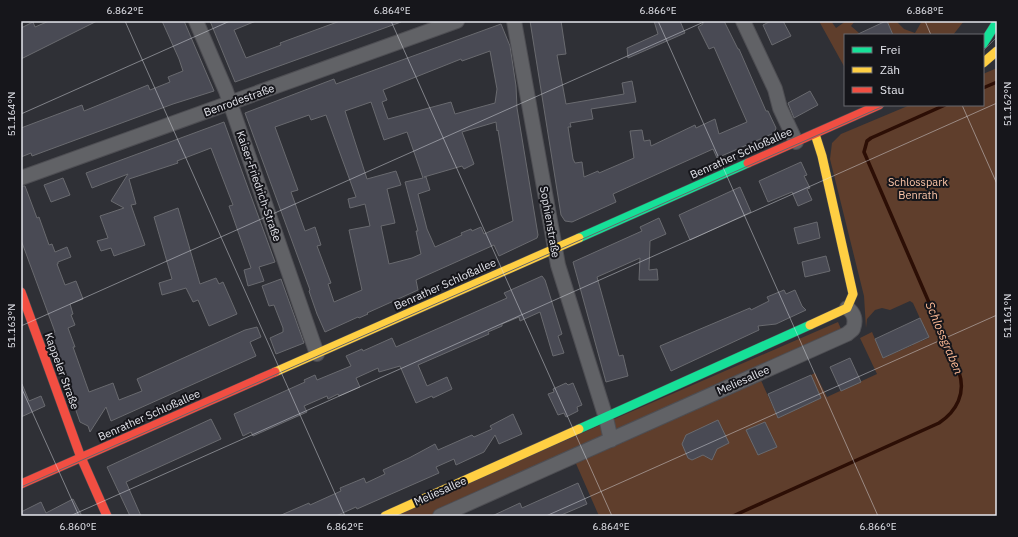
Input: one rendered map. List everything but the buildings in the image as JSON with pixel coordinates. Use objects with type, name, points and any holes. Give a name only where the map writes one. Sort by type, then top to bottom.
[{"type":"main road","points":[[984,43],[988,39],[997,22]]},
{"type":"main road","points":[[984,62],[997,51]]},
{"type":"main road","name":"Benrather Schloßallee","points":[[21,484],[877,106]]},
{"type":"main road","points":[[815,134],[822,156],[851,281],[853,294],[847,308]]},
{"type":"main road","name":"Kappeler Straße","points":[[21,292],[81,458],[107,516]]},
{"type":"main road","name":"Meliesallee","points":[[385,516],[606,418],[847,308]]},
{"type":"street","name":"Kaiser-Friedrich-Straße","points":[[196,21],[230,103],[317,354]]},
{"type":"street","name":"Benrodestraße","points":[[21,178],[456,21]]},
{"type":"street","name":"Sophienstraße","points":[[514,21],[554,248],[606,418]]},
{"type":"street","points":[[743,21],[775,88],[780,108],[796,142]]},
{"type":"street","name":"Meliesallee","points":[[440,516],[846,334],[854,325],[854,316],[847,308]]},
{"type":"street","points":[[606,418],[611,440]]},
{"type":"green space","points":[[819,21],[831,21],[836,28],[846,21],[855,21],[851,26],[859,33],[844,34],[844,66]]},
{"type":"green space","points":[[887,21],[896,21],[904,29],[915,33],[922,21],[964,21],[954,34],[893,34]]},
{"type":"green space","name":"Schlosspark Benrath","points":[[997,68],[997,516],[599,516],[574,459],[759,376],[778,418],[821,398],[811,375],[815,373],[827,397],[877,374],[860,338],[872,332],[883,358],[913,345],[907,331],[913,328],[919,342],[929,338],[913,303],[910,301],[890,310],[882,308],[875,310],[867,319],[866,328],[864,296],[830,159],[832,143],[841,134],[908,106],[984,106],[984,74]]},
{"type":"green space","points":[[838,322],[841,329],[838,334],[432,516],[391,516]]},
{"type":"waterway","name":"Schlossgraben","points":[[984,88],[997,82]]},
{"type":"waterway","name":"Schlossgraben","points":[[733,516],[939,423],[951,413],[955,407],[961,387],[959,372],[864,152],[867,141],[871,138],[943,106]]},
{"type":"tram line","points":[[984,50],[997,37]]},
{"type":"tram line","points":[[21,487],[884,106]]},
{"type":"traffic: fast","points":[[984,42],[997,22]]},
{"type":"traffic: fast","points":[[579,238],[748,163]]},
{"type":"traffic: fast","points":[[579,429],[810,325]]},
{"type":"traffic: slow","points":[[984,62],[997,51]]},
{"type":"traffic: slow","points":[[810,325],[847,308],[853,294],[822,156],[815,134]]},
{"type":"traffic: slow","points":[[275,372],[579,238]]},
{"type":"traffic: slow","points":[[385,516],[579,429]]},
{"type":"traffic: jam","points":[[748,163],[877,106]]},
{"type":"traffic: jam","points":[[21,292],[80,455],[107,516]]},
{"type":"traffic: jam","points":[[21,484],[275,372]]}]
